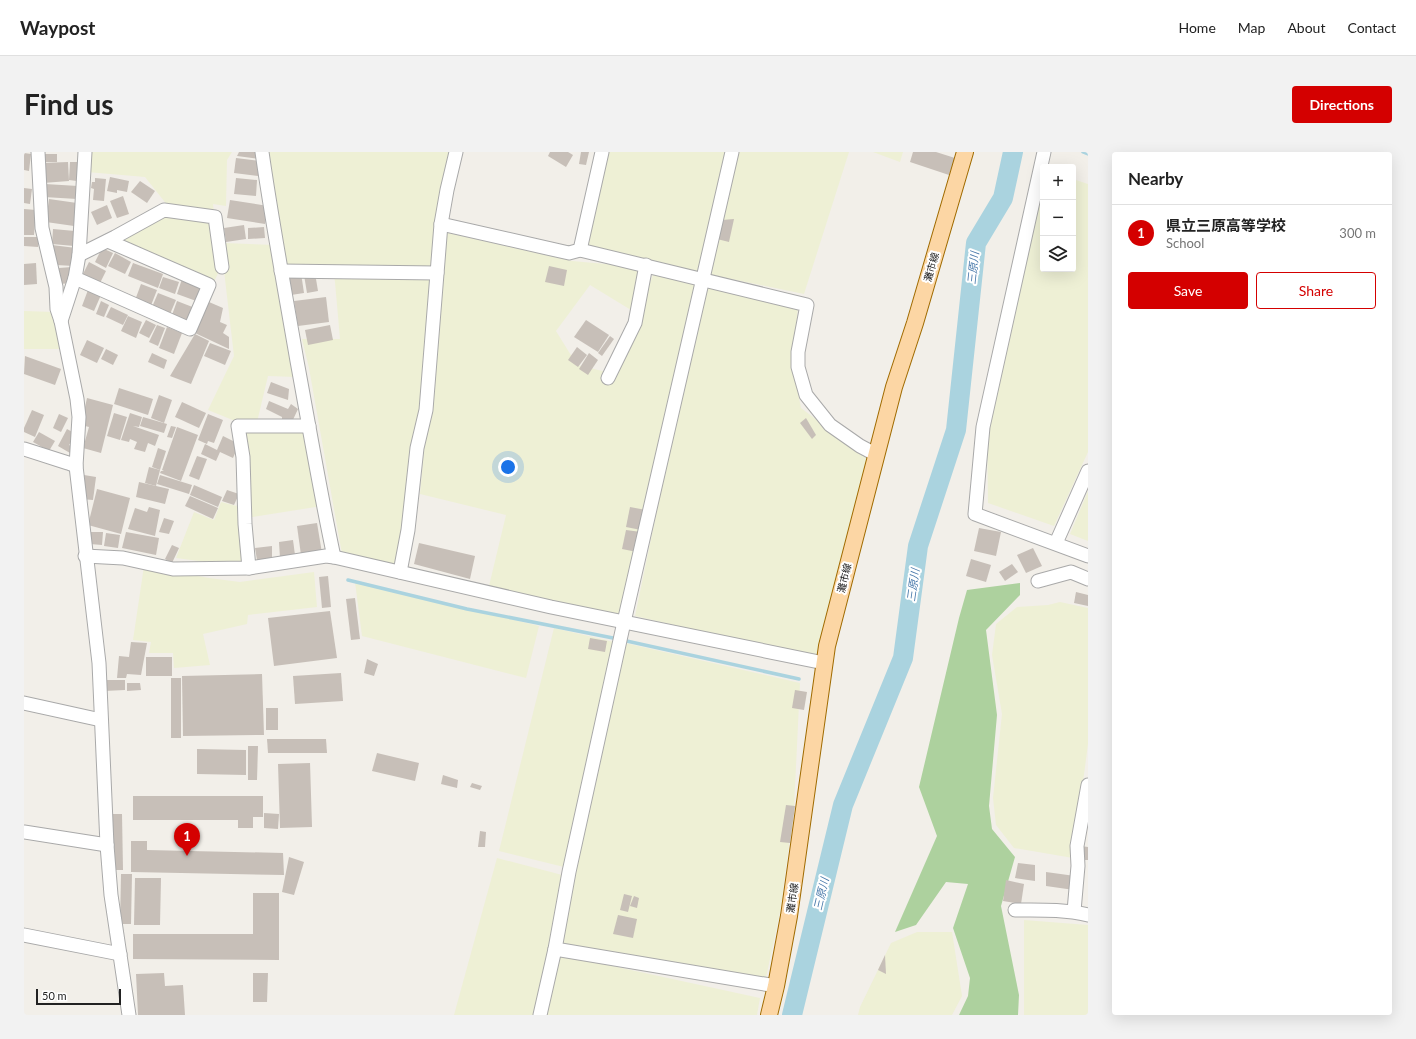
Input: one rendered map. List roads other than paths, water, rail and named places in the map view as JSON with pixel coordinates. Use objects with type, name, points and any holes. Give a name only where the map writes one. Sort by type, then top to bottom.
[{"type":"main road","name":"灘市線","points":[[769,1015],[789,916],[824,663],[831,630],[894,387],[915,323],[965,152]]},
{"type":"street","points":[[38,152],[42,228],[56,287],[57,309],[61,321],[77,399],[79,417],[76,466],[85,556],[99,663],[107,845],[111,895],[129,1015]]},
{"type":"street","points":[[61,321],[75,278],[79,256],[84,152]]},
{"type":"street","points":[[262,152],[269,203],[308,426],[334,557]]},
{"type":"street","points":[[400,572],[408,530],[417,448],[426,410],[441,224],[456,152]]},
{"type":"street","points":[[580,250],[602,152]]},
{"type":"street","points":[[540,1015],[555,950],[569,872],[624,622],[732,152]]},
{"type":"street","points":[[1044,152],[983,426],[975,514],[1088,556]]},
{"type":"street","points":[[79,256],[164,210],[215,217],[222,267]]},
{"type":"street","points":[[441,224],[569,253],[580,250],[807,305],[798,352],[798,367],[806,395],[830,425],[860,446],[877,455]]},
{"type":"street","points":[[75,278],[190,329],[209,285],[108,241]]},
{"type":"street","points":[[608,378],[634,322],[646,265]]},
{"type":"street","points":[[281,271],[437,273]]},
{"type":"street","points":[[249,568],[245,524],[243,457],[238,426],[308,426]]},
{"type":"street","points":[[24,449],[76,466]]},
{"type":"street","points":[[1056,544],[1088,471]]},
{"type":"street","points":[[85,556],[124,558],[173,569],[249,568],[326,556],[334,557],[551,607],[824,663]]},
{"type":"street","points":[[1038,581],[1071,572],[1088,579]]},
{"type":"street","points":[[24,703],[101,720]]},
{"type":"street","points":[[1074,911],[1078,866],[1077,846],[1088,785]]},
{"type":"street","points":[[24,832],[107,845]]},
{"type":"street","points":[[1015,910],[1054,909],[1088,914]]},
{"type":"street","points":[[24,935],[120,954]]},
{"type":"street","points":[[555,950],[776,986]]},
{"type":"waterway","name":"三原川","points":[[792,1015],[843,805],[903,658],[918,546],[956,430],[976,243],[1003,198],[1013,152]]},
{"type":"waterway","points":[[1083,152],[1088,154]]},
{"type":"waterway","points":[[348,580],[467,609],[613,638],[799,679]]},
{"type":"place","name":"県立三原高等学校","points":[[187,856]]}]
